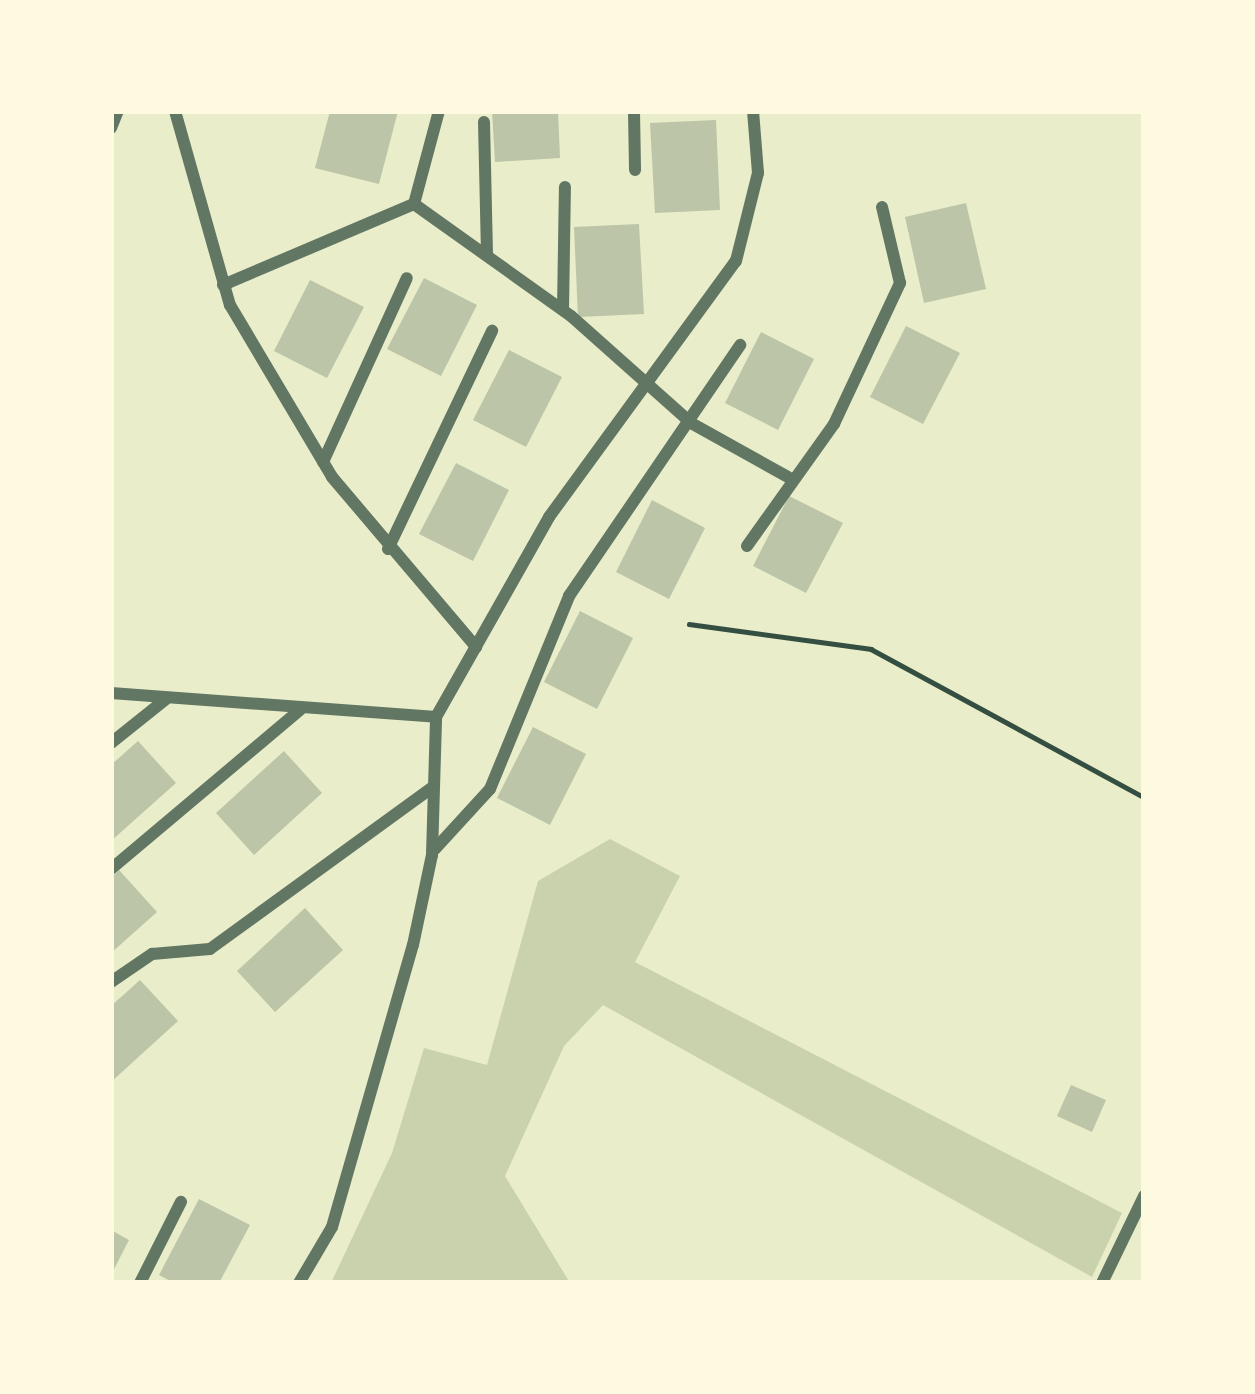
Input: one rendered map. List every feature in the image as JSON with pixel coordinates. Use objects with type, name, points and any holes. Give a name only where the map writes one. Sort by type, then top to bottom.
[{"type":"street","points":[[111,128],[118,111]]},
{"type":"street","points":[[175,111],[223,285],[323,462],[388,549],[476,647]]},
{"type":"street","points":[[415,204],[439,111]]},
{"type":"street","points":[[634,111],[635,170]]},
{"type":"street","points":[[432,855],[436,718],[644,380],[736,261],[758,173],[752,111]]},
{"type":"street","points":[[484,122],[488,253]]},
{"type":"street","points":[[563,310],[565,188]]},
{"type":"street","points":[[223,285],[415,204]]},
{"type":"street","points":[[415,204],[563,310],[691,423],[788,477]]},
{"type":"street","points":[[747,546],[788,477],[834,424],[900,283],[882,207]]},
{"type":"street","points":[[323,462],[407,278]]},
{"type":"street","points":[[388,549],[492,331]]},
{"type":"street","points":[[299,1283],[332,1226],[432,855],[446,826],[490,789],[569,596],[740,345]]},
{"type":"street","points":[[111,693],[436,718]]},
{"type":"street","points":[[111,743],[166,699]]},
{"type":"street","points":[[111,869],[302,710]]},
{"type":"street","points":[[111,982],[152,954],[210,949],[434,786]]},
{"type":"street","points":[[1102,1283],[1144,1196]]},
{"type":"street","points":[[140,1283],[181,1202]]},
{"type":"path","points":[[689,624],[871,650],[1144,797]]},
{"type":"green space","points":[[610,839],[680,876],[635,962],[1122,1213],[1092,1277],[603,1005],[564,1046],[505,1176],[570,1283],[331,1283],[392,1153],[424,1048],[487,1065],[538,881]]},
{"type":"building","points":[[330,111],[398,111],[379,184],[315,168]]},
{"type":"building","points":[[492,111],[558,111],[560,158],[495,162]]},
{"type":"building","points":[[716,120],[720,210],[655,213],[650,123]]},
{"type":"building","points":[[966,203],[986,289],[924,303],[905,217]]},
{"type":"building","points":[[639,224],[644,314],[578,317],[574,227]]},
{"type":"building","points":[[424,278],[477,305],[441,376],[387,349]]},
{"type":"building","points":[[310,280],[364,307],[327,378],[274,351]]},
{"type":"building","points":[[906,326],[960,353],[923,424],[870,397]]},
{"type":"building","points":[[761,332],[814,359],[778,430],[725,403]]},
{"type":"building","points":[[509,350],[562,377],[526,447],[473,420]]},
{"type":"building","points":[[456,463],[509,490],[473,561],[419,534]]},
{"type":"building","points":[[789,496],[843,523],[806,593],[753,566]]},
{"type":"building","points":[[652,500],[705,528],[669,599],[616,572]]},
{"type":"building","points":[[580,611],[633,638],[597,709],[544,682]]},
{"type":"building","points":[[533,727],[586,754],[550,825],[497,798]]},
{"type":"building","points":[[138,741],[176,783],[111,841],[111,765]]},
{"type":"building","points":[[284,751],[322,793],[254,855],[216,813]]},
{"type":"building","points":[[119,870],[157,912],[111,953],[111,878]]},
{"type":"building","points":[[305,908],[343,950],[275,1012],[237,971]]},
{"type":"building","points":[[140,980],[178,1021],[111,1082],[111,1006]]},
{"type":"building","points":[[1071,1085],[1106,1100],[1092,1132],[1057,1116]]},
{"type":"building","points":[[199,1199],[250,1225],[219,1283],[174,1283],[159,1275]]},
{"type":"building","points":[[111,1230],[129,1240],[111,1275]]}]
